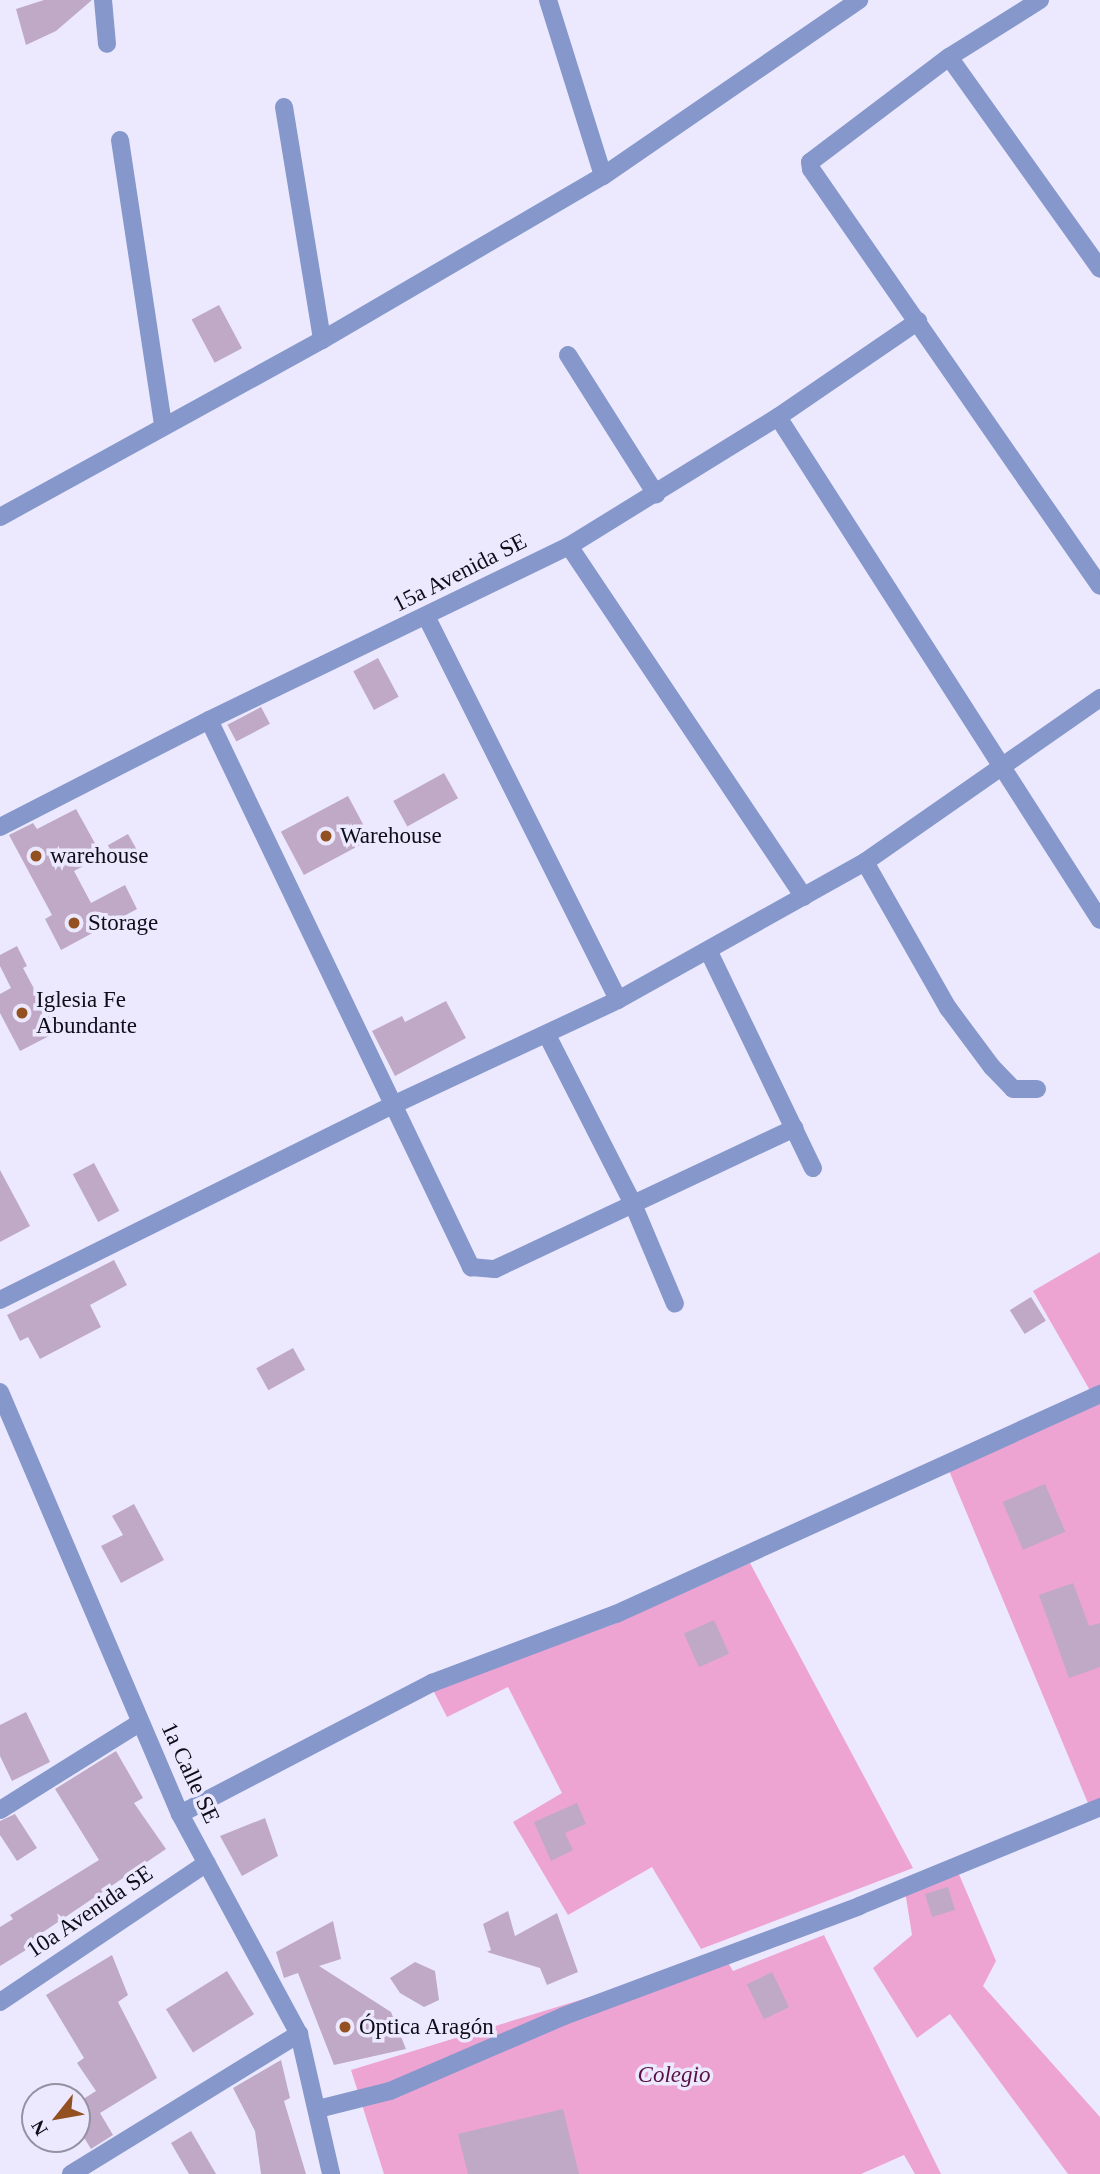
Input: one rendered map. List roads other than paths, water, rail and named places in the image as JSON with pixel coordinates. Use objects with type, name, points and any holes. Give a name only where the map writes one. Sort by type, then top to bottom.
[{"type":"street","points":[[103,0],[107,44]]},
{"type":"street","points":[[548,0],[603,176]]},
{"type":"street","points":[[0,517],[322,340],[603,176],[859,0]]},
{"type":"street","points":[[1040,0],[949,57],[810,162],[1100,586]]},
{"type":"street","points":[[949,57],[1100,269]]},
{"type":"street","points":[[284,107],[322,340]]},
{"type":"street","points":[[120,140],[163,426]]},
{"type":"street","name":"15a Avenida SE","points":[[0,828],[209,720],[427,618],[569,546],[778,417],[918,321]]},
{"type":"street","points":[[568,355],[656,494]]},
{"type":"street","points":[[778,417],[1004,764],[1100,920]]},
{"type":"street","points":[[569,546],[804,897]]},
{"type":"street","points":[[427,618],[618,1000]]},
{"type":"street","points":[[0,1300],[393,1105],[618,1000],[864,862],[1100,698]]},
{"type":"street","points":[[209,720],[471,1267],[495,1269],[794,1128]]},
{"type":"street","points":[[864,862],[948,1008],[992,1067],[1013,1088],[1037,1089]]},
{"type":"street","points":[[708,950],[813,1168]]},
{"type":"street","points":[[547,1035],[633,1204],[675,1304]]},
{"type":"street","name":"1a Calle SE","points":[[0,1392],[180,1814],[299,2034],[331,2174]]},
{"type":"street","points":[[180,1814],[432,1683],[616,1614],[1100,1394]]},
{"type":"street","points":[[2,1803],[139,1723]]},
{"type":"street","points":[[318,2109],[390,2091],[564,2016],[859,1906],[1100,1807]]},
{"type":"street","name":"10a Avenida SE","points":[[0,2002],[207,1863]]},
{"type":"street","points":[[71,2174],[299,2034]]},
{"type":"place","name":"Warehouse","points":[[326,836]]},
{"type":"place","name":"warehouse","points":[[36,856]]},
{"type":"place","name":"Storage","points":[[74,923]]},
{"type":"place","name":"Iglesia Fe Abundante","points":[[22,1013]]},
{"type":"place","name":"Óptica Aragón","points":[[345,2027]]},
{"type":"park label","name":"Colegio","points":[[674,2075]]}]
